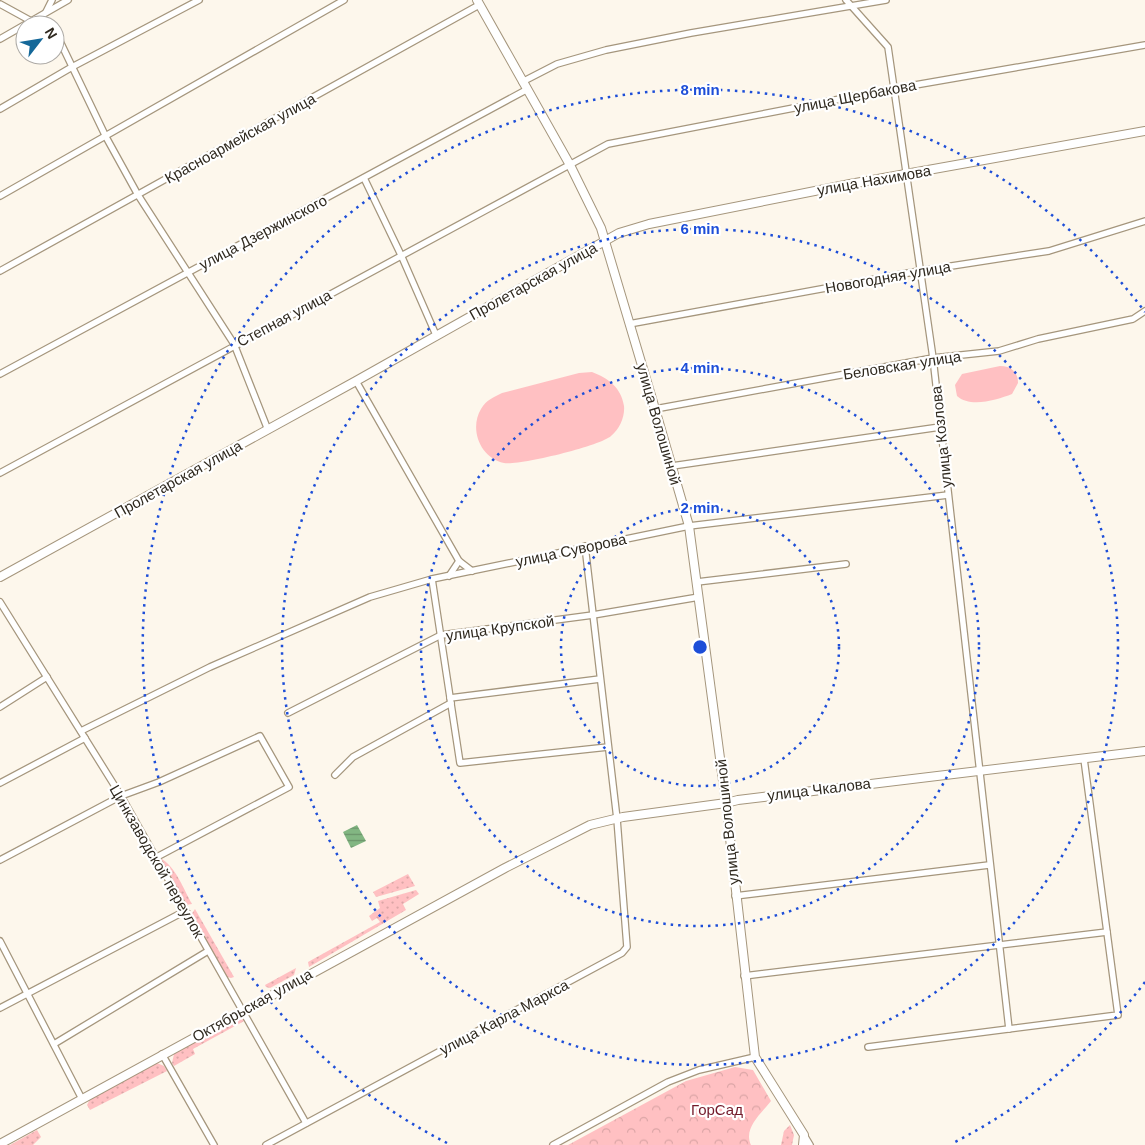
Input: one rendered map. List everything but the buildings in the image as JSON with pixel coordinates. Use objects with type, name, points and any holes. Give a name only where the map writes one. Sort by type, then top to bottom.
[{"type":"street","points":[[46,12],[52,0]]},
{"type":"street","points":[[41,15],[68,0]]},
{"type":"street","points":[[0,110],[72,67],[199,0]]},
{"type":"street","points":[[0,196],[344,0]]},
{"type":"street","name":"улица Козлова","points":[[846,0],[888,47],[892,89],[933,358],[989,865]]},
{"type":"street","name":"улица Дзержинского","points":[[0,374],[364,178],[524,86],[557,64],[606,50],[886,0]]},
{"type":"street","name":"улица Волошиной","points":[[478,2],[570,165],[601,228],[672,466],[689,526],[697,582],[726,804],[744,976],[755,1057],[804,1135]]},
{"type":"street","name":"Красноармейская улица","points":[[0,271],[478,2]]},
{"type":"street","points":[[0,4],[20,15]]},
{"type":"street","points":[[0,39],[15,30]]},
{"type":"street","name":"улица Щербакова","points":[[570,165],[608,144],[892,89],[1145,45]]},
{"type":"street","points":[[65,52],[106,137],[138,195],[187,274],[234,344],[268,430]]},
{"type":"street","name":"улица Нахимова","points":[[605,240],[619,233],[649,224],[1145,131]]},
{"type":"street","name":"Степная улица","points":[[0,473],[234,344],[570,165]]},
{"type":"street","points":[[364,178],[401,254],[436,336]]},
{"type":"street","name":"Новогодняя улица","points":[[629,324],[920,271],[1049,251],[1145,221]]},
{"type":"street","name":"Пролетарская улица","points":[[0,577],[356,381],[605,240]]},
{"type":"street","name":"Беловская улица","points":[[655,409],[933,358],[999,352],[1038,339],[1133,319],[1145,311]]},
{"type":"street","points":[[356,381],[458,561],[472,571]]},
{"type":"street","points":[[672,466],[940,427]]},
{"type":"street","name":"улица Суворова","points":[[81,731],[210,667],[370,597],[432,579],[689,526],[948,495]]},
{"type":"street","name":"улица Карла Маркса","points":[[266,1145],[622,953],[627,948],[627,927],[617,819],[586,546]]},
{"type":"street","points":[[448,576],[458,561]]},
{"type":"street","points":[[697,582],[846,564]]},
{"type":"street","points":[[432,579],[460,763],[608,748]]},
{"type":"street","name":"улица Крупской","points":[[288,713],[441,635],[593,615],[699,597]]},
{"type":"street","name":"Цинкзаводской переулок","points":[[0,602],[121,796],[306,1123]]},
{"type":"street","points":[[0,707],[47,677]]},
{"type":"street","points":[[335,775],[353,757],[451,700],[600,678]]},
{"type":"street","points":[[0,860],[121,796],[159,782],[260,736],[289,787],[156,858]]},
{"type":"street","points":[[0,783],[85,738]]},
{"type":"street","name":"улица Чкалова","points":[[505,868],[590,826],[617,819],[726,804],[738,800],[1145,751]]},
{"type":"street","points":[[868,1047],[1118,1015],[1084,758]]},
{"type":"street","points":[[735,896],[989,865],[1009,1029]]},
{"type":"street","name":"Октябрьская улица","points":[[0,1144],[505,868]]},
{"type":"street","points":[[0,1008],[27,992],[185,911]]},
{"type":"street","points":[[744,976],[1107,932]]},
{"type":"street","points":[[0,941],[82,1099]]},
{"type":"street","points":[[54,1044],[208,951]]},
{"type":"street","points":[[162,1054],[214,1145]]},
{"type":"street","points":[[552,1145],[668,1082],[699,1070],[755,1057]]},
{"type":"street","points":[[803,1145],[804,1135]]},
{"type":"street","points":[[804,1135],[810,1145]]},
{"type":"green space","points":[[1000,366],[1011,368],[1017,376],[1018,383],[1012,394],[984,402],[969,402],[957,396],[955,385],[962,374]]},
{"type":"green space","points":[[592,372],[613,384],[622,399],[624,406],[623,418],[617,430],[611,436],[576,450],[512,463],[496,460],[483,449],[479,442],[476,425],[481,409],[490,399],[502,393],[579,373]]},
{"type":"green space","points":[[160,858],[175,872],[192,904],[186,905]]},
{"type":"green space","points":[[408,874],[415,886],[376,897],[373,892]]},
{"type":"green space","points":[[416,890],[419,894],[403,904],[406,910],[309,967],[308,962],[380,922],[377,918],[372,921],[369,916],[380,908],[378,901]]},
{"type":"green space","points":[[195,909],[234,977],[227,977],[191,915]]},
{"type":"green space","points":[[296,968],[294,975],[270,988],[266,987],[265,985]]},
{"type":"green space","points":[[243,1015],[246,1020],[193,1049],[195,1054],[174,1066],[172,1063],[174,1054]]},
{"type":"green space","points":[[157,1063],[164,1066],[167,1071],[90,1110],[87,1105],[90,1099]]},
{"type":"green space","name":"ГорСад","points":[[735,1067],[753,1070],[771,1101],[751,1127],[749,1139],[751,1145],[568,1145],[686,1081]]},
{"type":"green space","points":[[790,1125],[794,1135],[792,1145],[781,1145],[784,1131]]},
{"type":"green space","points":[[37,1130],[41,1137],[33,1145],[10,1145]]},
{"type":"shaded area","points":[[357,825],[366,841],[351,848],[343,832]]}]
